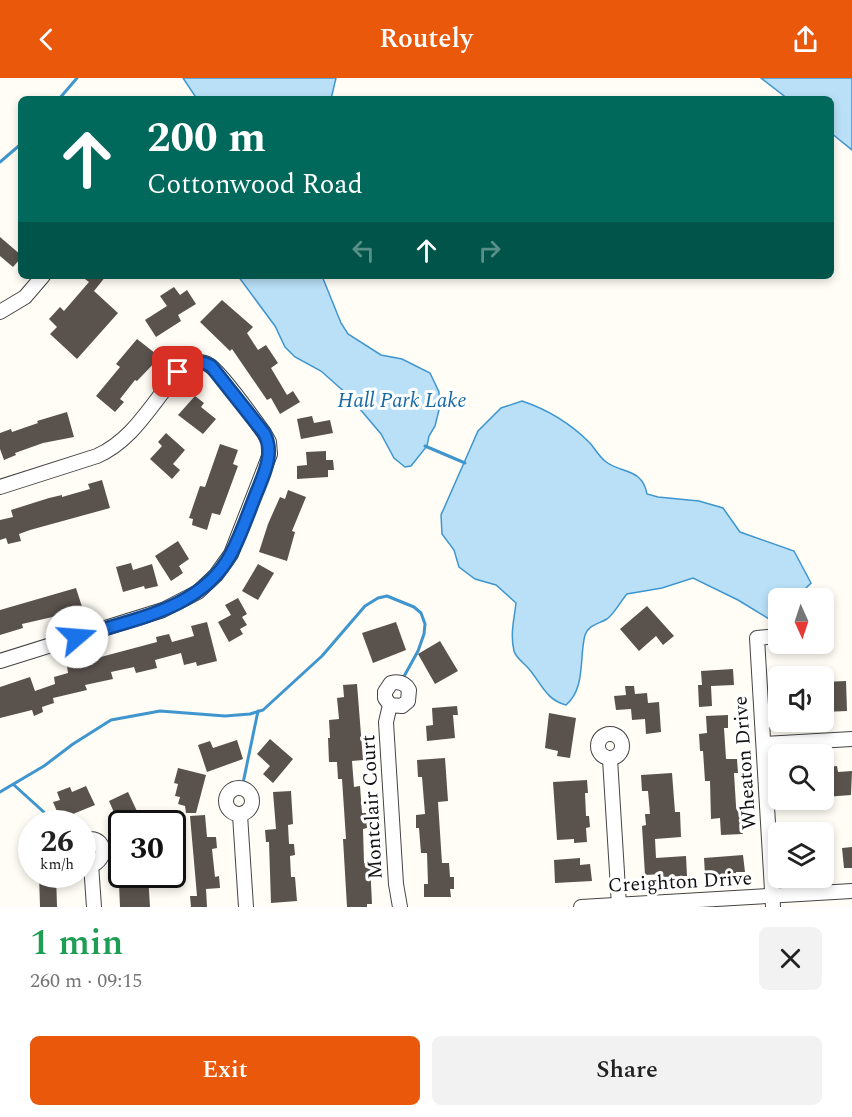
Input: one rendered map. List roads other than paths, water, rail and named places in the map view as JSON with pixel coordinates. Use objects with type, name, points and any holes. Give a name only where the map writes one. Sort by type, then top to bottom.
[{"type":"street","points":[[0,312],[25,297],[40,279]]},
{"type":"street","points":[[0,487],[97,456],[112,448],[142,420],[178,372],[192,363],[206,363],[211,366],[269,442],[270,454],[231,554],[207,584],[189,598],[163,610],[0,661]]},
{"type":"street","name":"Wheaton Drive","points":[[768,637],[757,638],[773,902]]},
{"type":"street","name":"Montclair Court","points":[[390,705],[387,722],[396,884],[400,907]]},
{"type":"street","points":[[764,744],[852,739]]},
{"type":"street","points":[[610,759],[619,905]]},
{"type":"street","points":[[240,814],[246,907]]},
{"type":"street","points":[[96,840],[102,845],[103,855],[100,860],[96,861]]},
{"type":"street","points":[[91,888],[94,907]]},
{"type":"street","name":"Creighton Drive","points":[[581,907],[773,902],[852,891]]},
{"type":"water","points":[[183,78],[336,78],[332,96],[195,96]]},
{"type":"water","points":[[761,78],[852,78],[852,150],[834,135],[834,96],[784,96]]},
{"type":"water","name":"Hall Park Lake","points":[[240,279],[323,279],[341,323],[348,334],[381,355],[402,359],[430,373],[439,392],[439,410],[427,446],[411,466],[405,467],[394,458],[381,434],[349,396],[321,371],[295,357],[285,347],[275,326]]},
{"type":"water","points":[[522,401],[567,423],[590,443],[605,461],[640,479],[647,494],[699,501],[723,508],[740,532],[794,551],[811,583],[806,588],[768,588],[768,618],[738,600],[693,578],[662,588],[627,594],[610,617],[587,631],[577,690],[566,705],[559,703],[544,690],[516,656],[512,633],[516,603],[496,585],[475,579],[459,567],[454,550],[442,534],[441,515],[478,431],[501,408]]},
{"type":"waterway","points":[[62,96],[77,78]]},
{"type":"waterway","points":[[0,162],[18,147]]},
{"type":"waterway","points":[[425,446],[465,463]]},
{"type":"waterway","points":[[0,792],[44,766],[111,720],[160,711],[225,716],[250,714],[263,710],[322,656],[365,606],[378,598],[387,596],[414,607],[421,613],[425,624],[418,651],[402,680]]},
{"type":"waterway","points":[[242,788],[258,711]]},
{"type":"waterway","points":[[14,785],[42,810]]}]
